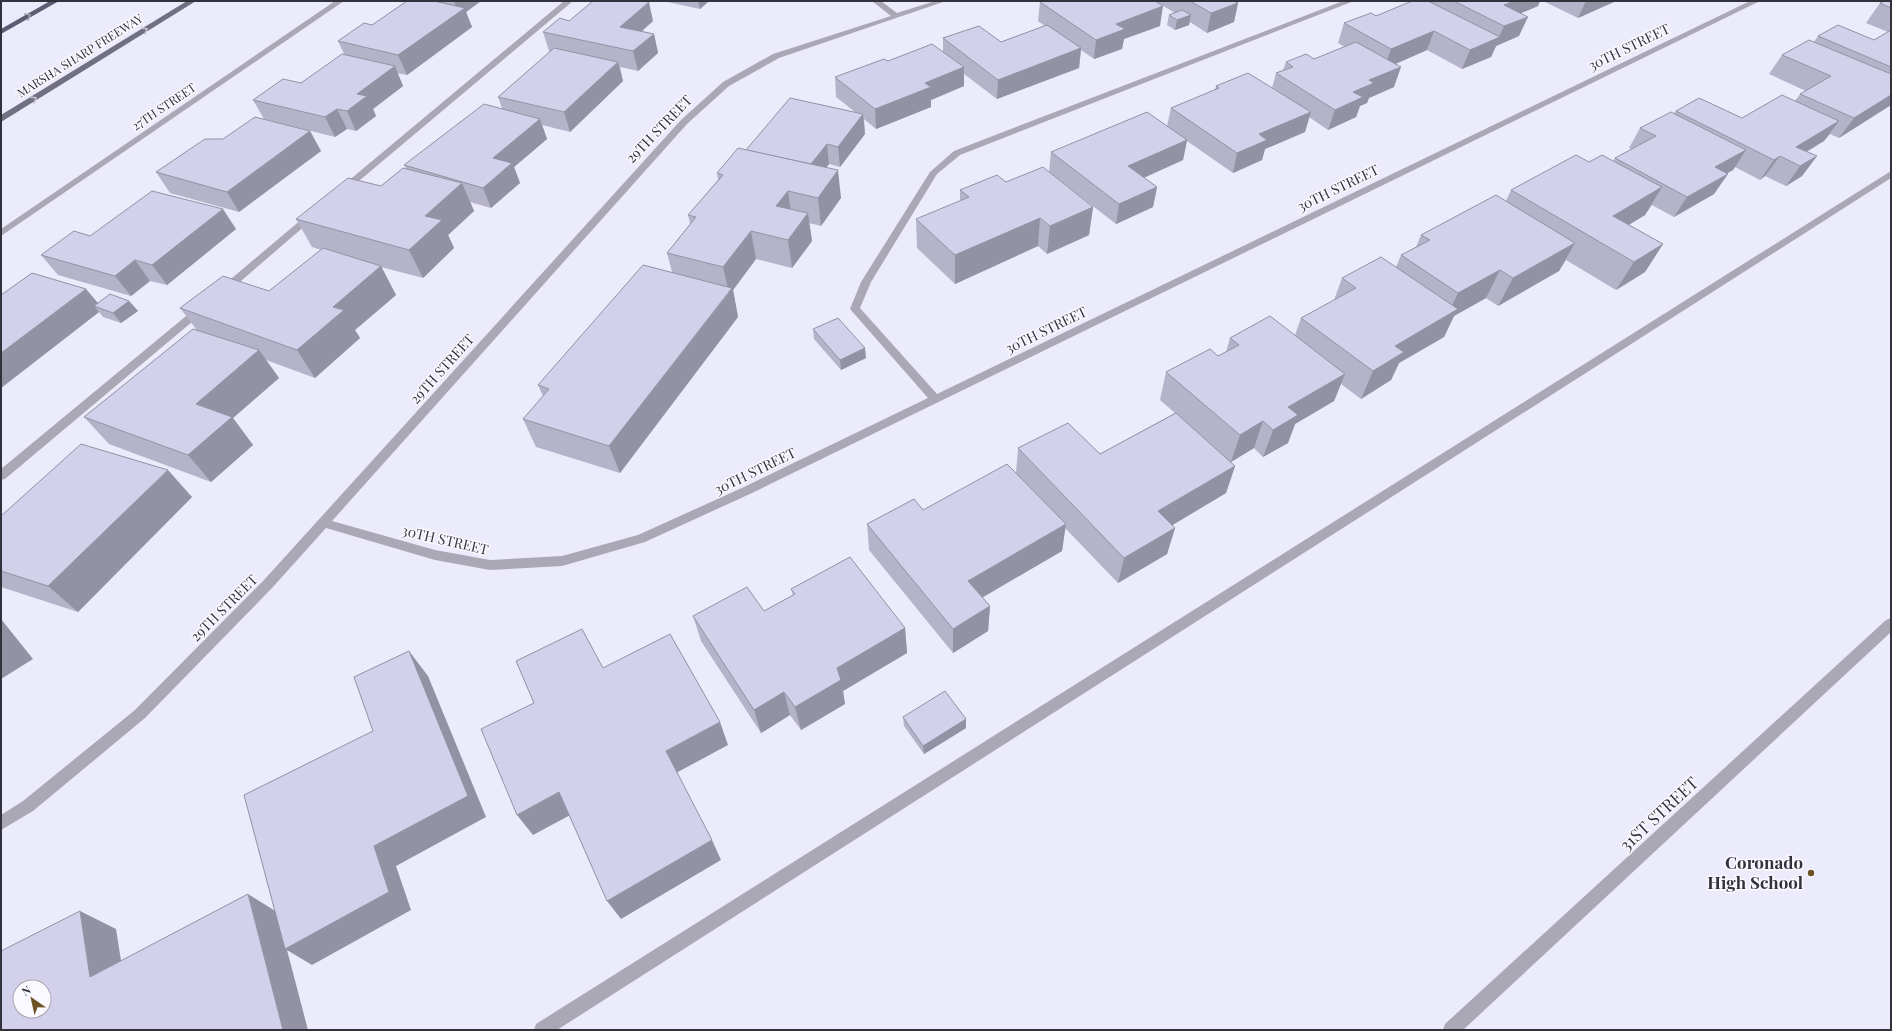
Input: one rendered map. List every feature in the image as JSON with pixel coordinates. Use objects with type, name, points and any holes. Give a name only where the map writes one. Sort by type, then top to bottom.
[{"type":"highway","points":[[1,32],[55,1]]},
{"type":"main road","name":"MARSHA SHARP FREEWAY","points":[[1,119],[192,1]]},
{"type":"street","name":"27TH STREET","points":[[1,233],[340,1]]},
{"type":"street","points":[[337,195],[569,1]]},
{"type":"street","points":[[876,1],[896,16]]},
{"type":"street","name":"29TH STREET","points":[[1,823],[28,806],[140,714],[268,584],[684,122],[726,84],[776,56],[942,1]]},
{"type":"street","points":[[935,399],[855,308],[866,282],[934,172],[957,153],[1350,1]]},
{"type":"street","name":"30TH STREET","points":[[324,523],[435,555],[490,565],[562,560],[642,540],[1756,1]]},
{"type":"street","points":[[542,1030],[1891,174]]},
{"type":"street","points":[[1,476],[318,210]]},
{"type":"street","name":"31ST STREET","points":[[1451,1030],[1891,624]]},
{"type":"building","points":[[407,1],[434,1],[465,8],[398,55],[338,41],[364,23],[372,25]]},
{"type":"building","points":[[593,1],[649,2],[620,27],[654,34],[633,51],[543,32],[560,18],[569,21]]},
{"type":"building","points":[[1155,1],[1163,6],[1116,24],[1125,29],[1096,40],[1040,2]]},
{"type":"building","points":[[1190,1],[1234,1],[1238,3],[1211,13]]},
{"type":"building","points":[[1412,1],[1428,1],[1500,37],[1470,50],[1434,31],[1391,49],[1344,23],[1371,13],[1376,16]]},
{"type":"building","points":[[1454,1],[1514,1],[1504,5],[1528,17],[1504,26]]},
{"type":"building","points":[[1884,1],[1891,1],[1891,8],[1880,3]]},
{"type":"building","points":[[1182,10],[1191,15],[1177,20],[1169,15]]},
{"type":"building","points":[[1047,25],[1081,48],[998,80],[943,38],[979,26],[1001,42]]},
{"type":"building","points":[[1838,25],[1874,40],[1891,30],[1891,67],[1818,36]]},
{"type":"building","points":[[1809,40],[1891,74],[1891,95],[1854,118],[1800,94],[1831,76],[1782,55]]},
{"type":"building","points":[[1356,42],[1401,67],[1369,80],[1374,83],[1353,92],[1363,97],[1335,110],[1276,73],[1293,67],[1286,62],[1306,54],[1314,59]]},
{"type":"building","points":[[932,44],[964,67],[925,83],[931,87],[875,109],[835,77],[884,59],[888,61]]},
{"type":"building","points":[[554,48],[618,62],[564,112],[498,97]]},
{"type":"building","points":[[342,54],[395,66],[357,94],[367,96],[347,111],[337,109],[325,117],[253,100],[283,79],[301,83]]},
{"type":"building","points":[[1248,73],[1311,112],[1259,134],[1267,140],[1237,153],[1171,108],[1219,88],[1216,86]]},
{"type":"building","points":[[1782,95],[1839,121],[1796,147],[1817,156],[1800,166],[1780,156],[1774,160],[1676,111],[1699,98],[1742,118]]},
{"type":"building","points":[[790,98],[863,114],[838,147],[827,144],[811,164],[746,150]]},
{"type":"building","points":[[484,104],[540,119],[493,158],[512,163],[483,188],[404,165]]},
{"type":"building","points":[[1147,112],[1187,140],[1128,166],[1157,187],[1119,204],[1051,152]]},
{"type":"building","points":[[1671,112],[1746,150],[1715,167],[1728,174],[1687,197],[1615,158],[1656,136],[1640,128]]},
{"type":"building","points":[[255,117],[310,131],[227,192],[156,172],[205,139],[223,139]]},
{"type":"building","points":[[738,148],[838,170],[818,198],[788,191],[776,206],[808,213],[788,240],[751,231],[723,267],[667,253],[696,217],[688,215],[723,175],[717,173]]},
{"type":"building","points":[[1576,155],[1589,162],[1602,155],[1662,187],[1613,216],[1663,244],[1634,262],[1511,190]]},
{"type":"building","points":[[1043,167],[1093,207],[1050,226],[1040,218],[955,255],[916,219],[969,197],[960,190],[997,175],[1006,182]]},
{"type":"building","points":[[403,168],[462,183],[425,216],[442,220],[409,250],[296,219],[348,178],[381,186]]},
{"type":"building","points":[[152,191],[223,209],[152,265],[135,260],[115,276],[41,255],[74,231],[90,236]]},
{"type":"building","points":[[1496,195],[1575,243],[1513,278],[1500,270],[1458,293],[1401,255],[1430,240],[1421,235]]},
{"type":"building","points":[[323,248],[381,266],[333,307],[344,310],[297,350],[180,308],[223,276],[269,291]]},
{"type":"building","points":[[1381,257],[1458,309],[1395,346],[1404,352],[1373,371],[1301,318],[1356,288],[1342,278]]},
{"type":"building","points":[[643,265],[732,288],[609,446],[523,419],[549,389],[538,385]]},
{"type":"building","points":[[32,273],[86,289],[1,353],[1,295]]},
{"type":"building","points":[[110,294],[129,301],[113,313],[94,306]]},
{"type":"building","points":[[1270,316],[1345,374],[1288,407],[1298,415],[1273,430],[1263,421],[1240,435],[1166,372],[1210,349],[1218,356],[1239,345],[1230,338]]},
{"type":"building","points":[[838,318],[865,348],[840,360],[813,329]]},
{"type":"building","points":[[193,329],[259,350],[196,404],[232,417],[188,455],[84,417]]},
{"type":"building","points":[[1176,413],[1235,466],[1158,511],[1175,528],[1124,558],[1018,448],[1068,423],[1100,454]]},
{"type":"building","points":[[81,444],[168,470],[48,586],[1,571],[1,516]]},
{"type":"building","points":[[1007,464],[1066,524],[968,581],[990,606],[953,629],[867,524],[914,499],[923,510]]},
{"type":"building","points":[[850,557],[905,628],[837,668],[841,680],[795,707],[784,692],[754,710],[693,616],[747,587],[764,611],[795,594],[791,589]]},
{"type":"building","points":[[582,629],[603,668],[670,634],[720,722],[666,751],[712,840],[607,901],[559,792],[517,815],[481,729],[534,703],[516,661]]},
{"type":"building","points":[[409,651],[468,796],[374,846],[389,892],[285,949],[244,795],[373,731],[354,677]]},
{"type":"building","points":[[945,691],[966,719],[923,746],[903,717]]},
{"type":"building","points":[[248,894],[283,1030],[1,1030],[1,951],[80,911],[90,977]]},
{"type":"place","name":"Coronado High School","points":[[1811,873]]}]
